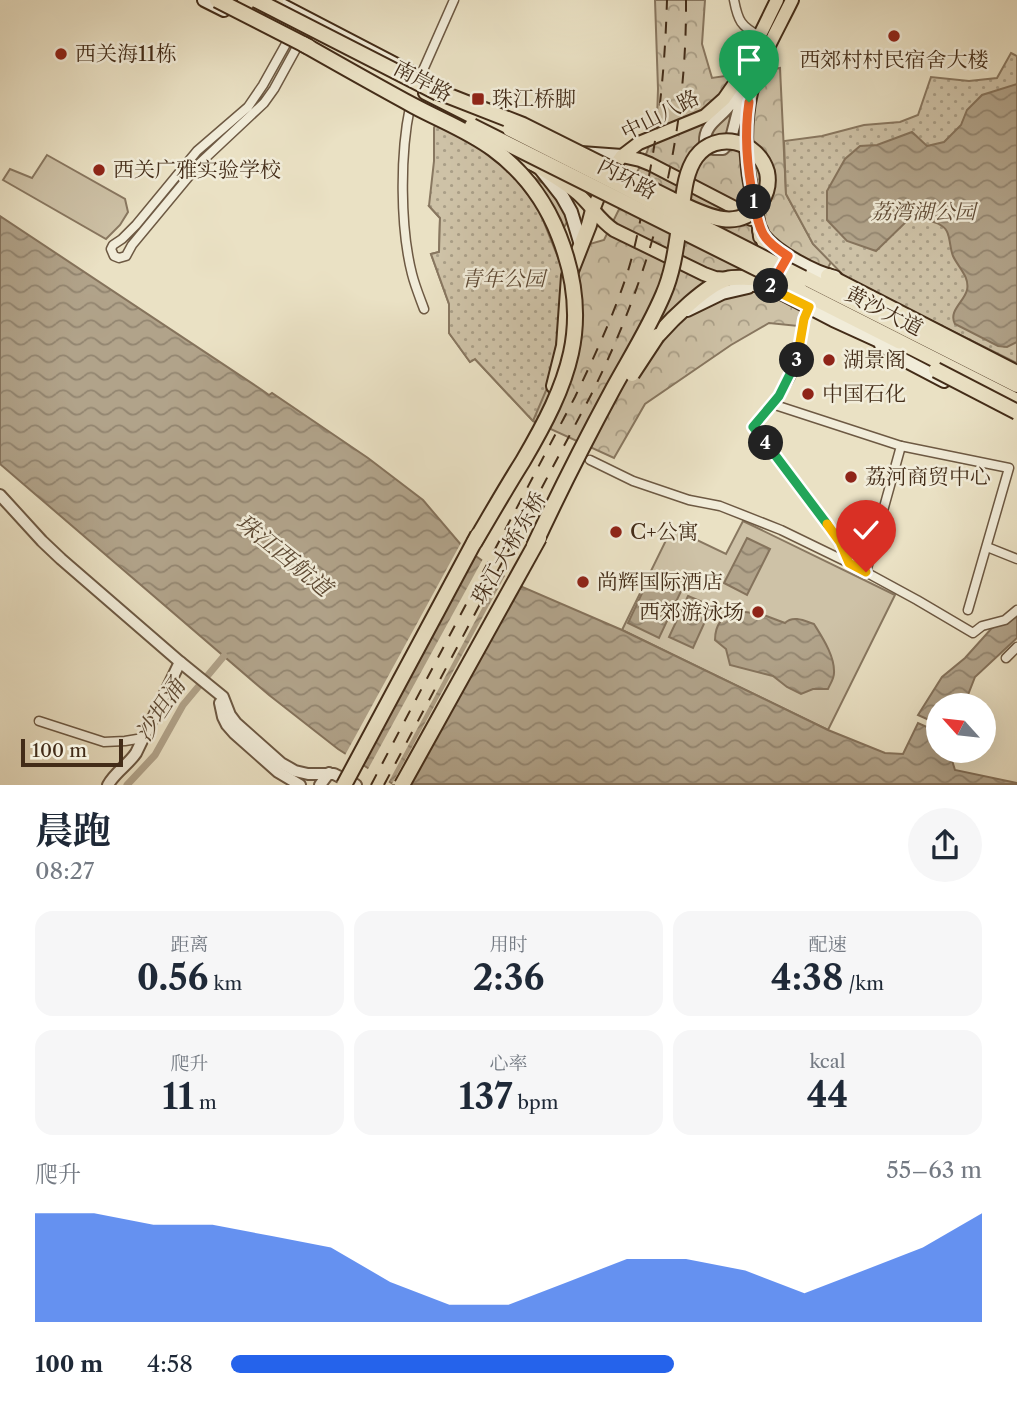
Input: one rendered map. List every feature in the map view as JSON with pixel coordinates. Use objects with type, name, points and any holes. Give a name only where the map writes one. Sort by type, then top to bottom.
[{"type":"highway","name":"内环路","points":[[217,0],[296,44],[580,179],[1015,402]]},
{"type":"highway","name":"内环路","points":[[250,1],[432,93],[1015,402]]},
{"type":"highway","points":[[296,44],[477,138],[496,151],[517,170],[539,197],[564,247],[572,282],[575,315],[568,367],[548,417],[474,543]]},
{"type":"highway","points":[[432,93],[523,125],[680,203],[689,208],[715,218],[740,219],[756,209],[764,198],[768,185],[766,171],[756,153],[744,144],[729,140],[708,146],[693,162],[686,180],[684,195],[682,206],[678,230],[674,256],[672,266],[662,297],[573,464],[534,546]]},
{"type":"highway","name":"珠江大桥东桥","points":[[344,785],[534,429],[553,387],[564,346],[569,276],[593,210]]},
{"type":"highway","name":"黄沙大道","points":[[760,230],[768,253],[774,261],[773,275]]},
{"type":"highway","points":[[725,286],[773,275]]},
{"type":"highway","name":"黄沙大道","points":[[773,275],[1015,402]]},
{"type":"highway","name":"黄沙大道","points":[[773,275],[895,344],[1015,402]]},
{"type":"highway","points":[[828,276],[1017,373]]},
{"type":"highway","name":"珠江大桥东桥","points":[[402,785],[640,359],[657,335],[677,315],[706,291],[725,286]]},
{"type":"highway","points":[[895,344],[936,370],[1015,402]]},
{"type":"main road","points":[[204,0],[296,44],[410,107],[539,167],[568,205],[581,245]]},
{"type":"main road","name":"南岸路","points":[[226,0],[482,133],[565,184],[608,226],[715,278],[725,286]]},
{"type":"main road","points":[[250,1],[274,0],[451,94],[565,149],[585,154],[622,156],[650,164],[735,208],[752,220],[760,230]]},
{"type":"main road","name":"中山八路","points":[[593,210],[602,186],[622,156],[639,143],[705,116],[724,99],[740,76],[777,0]]},
{"type":"main road","points":[[725,286],[746,271],[760,244],[760,230],[749,176],[746,136],[749,102],[757,74],[792,0]]},
{"type":"main road","points":[[420,77],[432,93]]},
{"type":"main road","name":"南岸路","points":[[432,93],[464,113],[577,168],[585,170],[613,166]]},
{"type":"main road","points":[[451,94],[464,113]]},
{"type":"main road","points":[[773,275],[809,307],[873,338],[902,359],[1015,402]]},
{"type":"main road","points":[[725,286],[773,275],[828,276],[873,293],[1017,367]]},
{"type":"main road","points":[[873,338],[895,344]]},
{"type":"street","points":[[420,77],[454,0]]},
{"type":"street","points":[[734,0],[739,20],[744,27],[759,36]]},
{"type":"street","points":[[296,44],[274,89],[264,103],[200,163],[132,245],[126,256],[114,256],[111,249],[113,245],[136,225],[197,150],[248,107],[296,44]]},
{"type":"street","points":[[740,76],[729,105],[705,132],[705,142],[713,149],[723,149],[729,144],[740,103],[757,74]]},
{"type":"street","points":[[410,107],[404,154],[406,242],[412,275],[424,309]]},
{"type":"street","points":[[565,184],[573,178],[577,168]]},
{"type":"street","points":[[809,307],[804,319],[796,363],[779,396],[753,427],[840,542],[849,563]]},
{"type":"street","points":[[772,404],[901,446],[1009,468],[968,610]]},
{"type":"street","points":[[866,572],[901,446]]},
{"type":"street","points":[[590,460],[633,481],[689,500],[720,506],[781,530],[866,572],[973,634],[982,626],[1005,620],[1017,610]]},
{"type":"street","points":[[0,495],[51,551],[223,697],[236,723],[281,763],[295,771],[308,774],[329,773],[356,785]]},
{"type":"street","points":[[987,547],[1017,559]]},
{"type":"street","points":[[1006,658],[1017,647]]},
{"type":"street","points":[[108,785],[131,760],[180,662]]},
{"type":"street","points":[[212,688],[227,725],[288,781],[300,785]]},
{"type":"street","points":[[40,721],[104,742],[143,738]]},
{"type":"street","points":[[320,785],[329,773]]},
{"type":"green space","points":[[655,0],[705,0],[702,44],[712,78],[780,68],[786,194],[813,244],[831,262],[798,326],[769,323],[731,345],[645,404],[614,458],[533,421],[475,359],[470,362],[449,333],[449,304],[431,254],[439,252],[440,218],[429,206],[513,188],[501,155],[544,184],[570,217],[563,229],[569,250],[604,240],[647,152],[657,119]]},
{"type":"green space","name":"荔湾湖公园","points":[[1011,53],[1017,56],[1017,363],[847,279],[813,244],[786,194],[784,141],[822,136],[864,125],[900,122],[918,115],[931,77],[969,81],[997,78]]},
{"type":"green space","name":"青年公园","points":[[436,123],[485,151],[520,184],[539,210],[563,270],[560,320],[551,379],[533,421],[475,359],[470,362],[449,333],[449,304],[431,254],[439,252],[440,218],[429,206]]},
{"type":"green space","points":[[47,155],[125,199],[128,212],[106,239],[3,180],[10,169],[32,178]]},
{"type":"green space","name":"西郊游泳场","points":[[743,521],[895,595],[828,730],[622,630],[672,528],[726,554]]},
{"type":"water","points":[[1017,84],[1017,342],[1007,347],[998,346],[955,324],[953,315],[967,290],[967,285],[965,276],[953,256],[945,228],[935,222],[911,217],[876,251],[847,241],[827,220],[827,191],[845,159],[860,146],[877,145],[912,132],[927,146],[944,142],[961,125],[967,110],[982,95]]},
{"type":"water","name":"珠江西航道","points":[[0,216],[368,458],[423,500],[462,546],[513,583],[622,630],[828,730],[885,753],[903,754],[918,723],[926,727],[926,763],[953,763],[955,770],[1017,784],[393,784],[338,749],[269,695],[0,464]]},
{"type":"water","points":[[747,538],[770,549],[747,595],[724,583]]},
{"type":"water","points":[[652,572],[683,587],[659,638],[628,623]]},
{"type":"water","points":[[688,596],[712,606],[693,648],[669,637]]},
{"type":"water","points":[[1017,609],[1017,638],[975,677],[969,693],[932,693],[942,677],[965,658],[991,629]]},
{"type":"water","points":[[737,611],[761,614],[785,623],[795,619],[814,624],[834,667],[834,675],[828,689],[813,689],[801,694],[773,676],[730,665],[726,649],[715,640],[715,634],[721,621]]},
{"type":"water","points":[[926,702],[926,719],[918,715]]},
{"type":"pier","points":[[462,541],[477,552],[361,768],[344,757]]},
{"type":"pier","points":[[484,557],[502,571],[387,785],[367,771]]},
{"type":"pier","points":[[506,574],[521,582],[411,785],[392,784]]},
{"type":"waterway","name":"沙坦涌","points":[[127,785],[155,755],[183,705],[224,656]]},
{"type":"railway","points":[[371,785],[575,397],[616,306],[635,245],[650,171],[663,74],[667,0]]},
{"type":"railway","points":[[384,785],[591,395],[632,300],[649,252],[673,154],[685,52],[686,0]]},
{"type":"place","name":"西郊村村民宿舍大楼","points":[[894,36]]},
{"type":"place","name":"西关海11栋","points":[[61,54]]},
{"type":"place","name":"珠江桥脚","points":[[478,99]]},
{"type":"place","name":"西关广雅实验学校","points":[[99,170]]},
{"type":"place","name":"湖景阁","points":[[829,360]]},
{"type":"place","name":"中国石化","points":[[808,394]]},
{"type":"place","name":"荔河商贸中心","points":[[851,477]]},
{"type":"place","name":"C+公寓","points":[[616,532]]},
{"type":"place","name":"尚辉国际酒店","points":[[583,582]]},
{"type":"place","name":"西郊游泳场","points":[[758,612]]},
{"type":"route","points":[[749,102],[747,164],[760,230],[768,241],[788,256],[770,288],[809,307],[804,319],[796,363],[779,396],[753,427],[840,542],[849,563],[866,572]]}]
